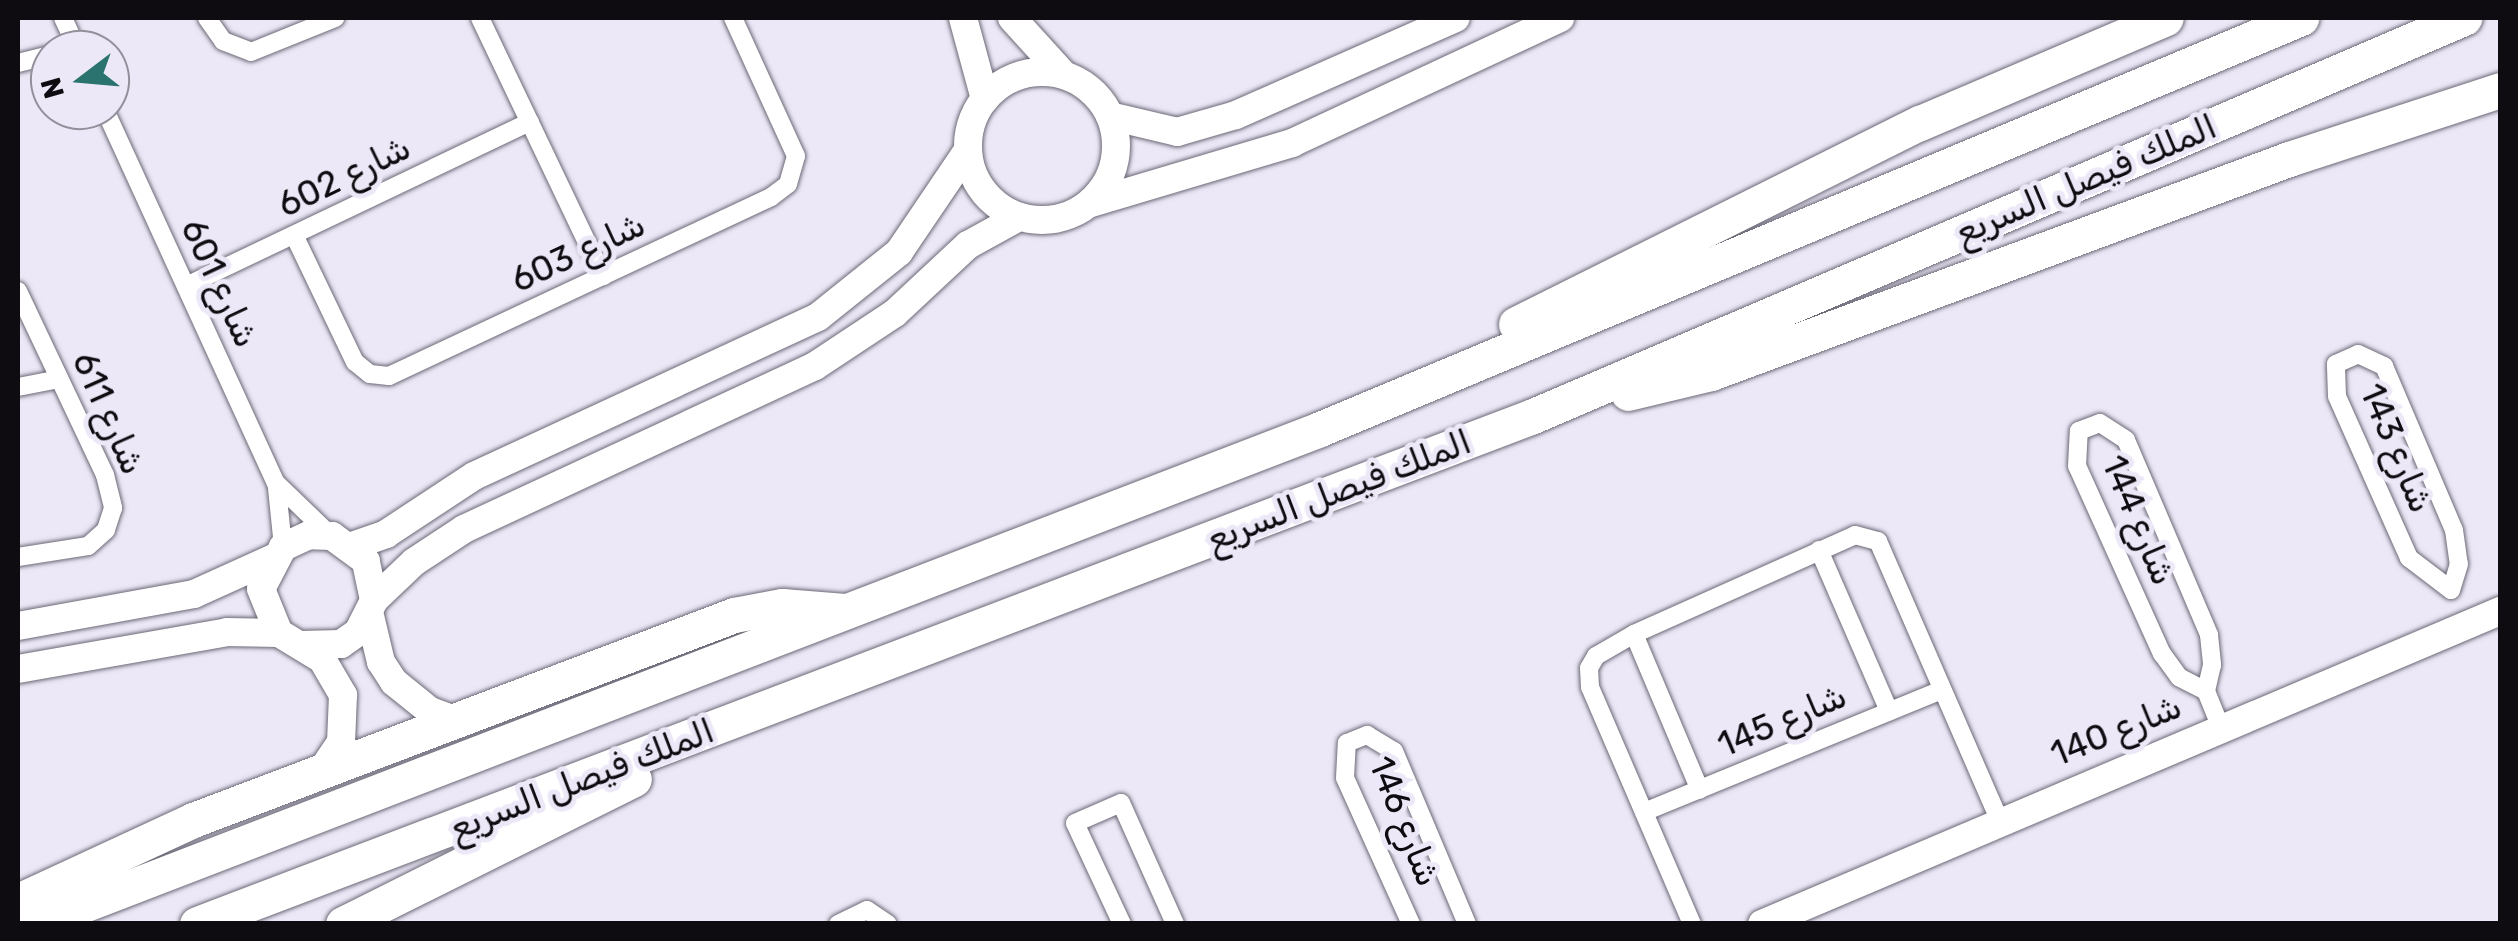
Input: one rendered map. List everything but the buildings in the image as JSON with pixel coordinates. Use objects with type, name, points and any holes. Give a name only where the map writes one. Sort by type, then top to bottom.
[{"type":"highway","points":[[1320,429],[1653,252],[1920,123],[2120,18]]},
{"type":"highway","points":[[1920,123],[2166,18]]},
{"type":"highway","name":"الملك فيصل السريع","points":[[34,924],[1320,429],[2301,18]]},
{"type":"highway","name":"الملك فيصل السريع","points":[[198,924],[1533,416],[2464,18]]},
{"type":"highway","points":[[2289,158],[2500,66]]},
{"type":"highway","points":[[1533,416],[1712,373],[2289,158],[2500,90]]},
{"type":"highway","points":[[18,901],[142,841],[734,615],[782,606],[851,612]]},
{"type":"highway","points":[[343,924],[555,821],[739,720]]},
{"type":"street","points":[[206,18],[222,41],[251,52],[335,18]]},
{"type":"street","points":[[480,18],[603,276]]},
{"type":"street","name":"شارع 603","points":[[295,237],[355,362],[380,376],[771,197],[793,175],[794,147],[733,18]]},
{"type":"street","points":[[963,18],[985,99]]},
{"type":"street","points":[[1012,18],[1063,74],[1082,84],[1110,116],[1115,162],[1091,203]]},
{"type":"street","points":[[1110,116],[1178,132],[1236,115],[1456,18]]},
{"type":"street","points":[[18,669],[228,632],[341,644],[414,562],[464,529],[815,366],[895,313],[968,246],[1020,217],[1070,216],[1091,203],[1292,142],[1560,18]]},
{"type":"street","points":[[18,626],[194,594],[309,535],[342,541],[386,534],[474,476],[752,351],[834,306],[900,252],[968,150],[972,122],[985,99],[1020,75],[1063,74]]},
{"type":"street","name":"شارع 602","points":[[186,286],[530,122]]},
{"type":"street","name":"شارع 601","points":[[114,130],[276,482],[342,541]]},
{"type":"street","points":[[968,150],[983,192],[1020,217]]},
{"type":"street","name":"شارع 611","points":[[18,291],[110,486],[111,520],[88,546],[18,557]]},
{"type":"street","name":"شارع 143","points":[[2451,590],[2459,564],[2454,530],[2384,366],[2358,354],[2336,364],[2336,396],[2409,558],[2451,590],[2468,624]]},
{"type":"street","points":[[18,388],[60,379]]},
{"type":"street","name":"شارع 144","points":[[2206,691],[2180,678],[2162,654],[2077,466],[2079,431],[2100,423],[2126,440],[2209,635],[2212,664],[2206,691],[2221,728]]},
{"type":"street","name":"شارع 601","points":[[276,482],[277,553]]},
{"type":"street","points":[[1692,924],[1590,688],[1596,656],[1634,634],[1855,535],[1878,540],[1999,819]]},
{"type":"street","points":[[342,541],[374,580],[372,608],[381,662],[410,699],[452,720]]},
{"type":"street","name":"شارع 145","points":[[1819,550],[1889,711]]},
{"type":"street","points":[[277,553],[261,589],[290,639],[322,659],[343,695],[345,727],[323,769]]},
{"type":"street","name":"شارع 140","points":[[1777,920],[1999,819],[2500,611]]},
{"type":"street","name":"شارع 145","points":[[1634,634],[1700,790]]},
{"type":"street","name":"شارع 145","points":[[1644,812],[1942,690]]},
{"type":"street","name":"شارع 146","points":[[1411,924],[1345,778],[1347,743],[1367,734],[1394,752],[1466,924]]},
{"type":"street","points":[[1122,924],[1075,822],[1122,803],[1176,924]]},
{"type":"street","points":[[838,924],[874,910],[888,924]]}]
